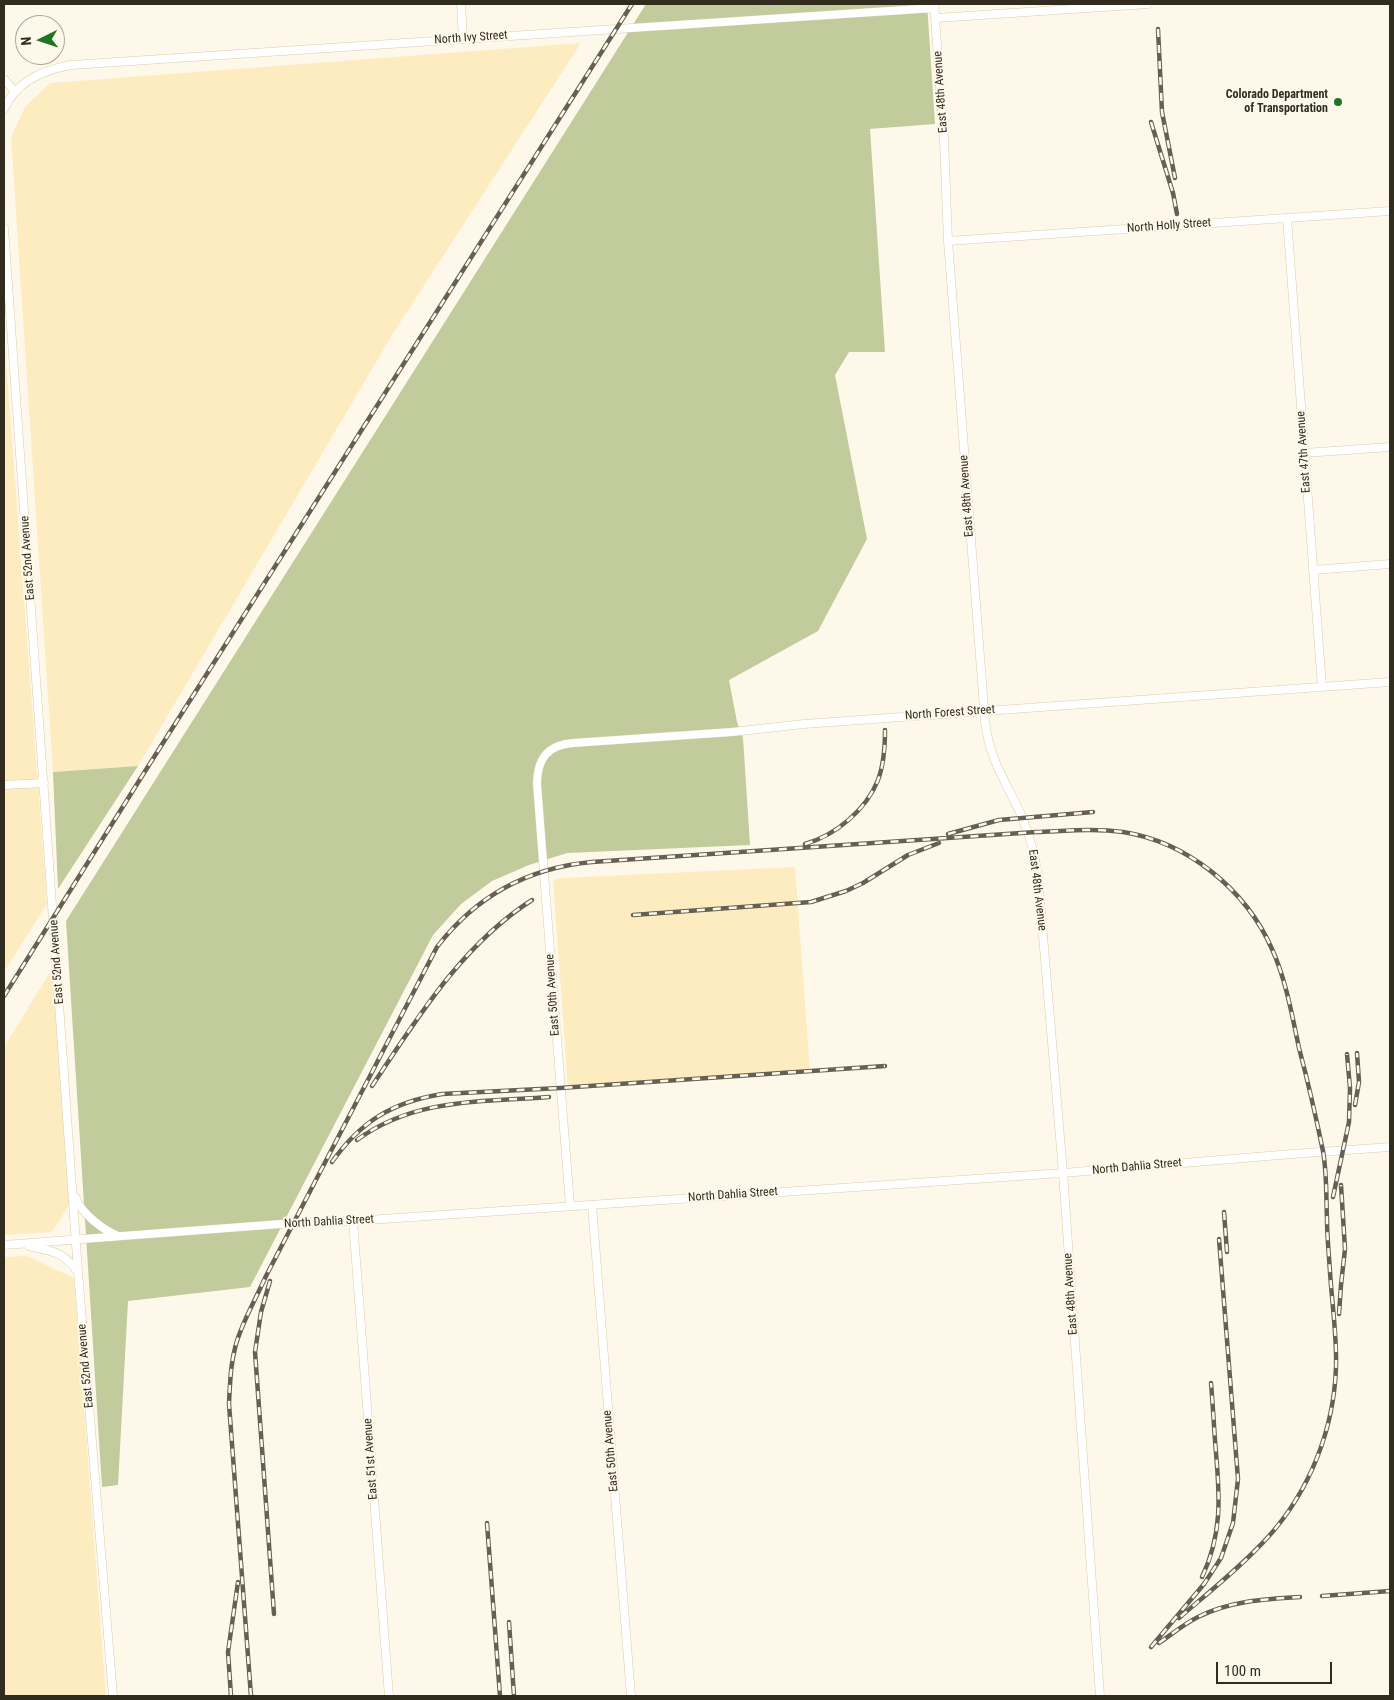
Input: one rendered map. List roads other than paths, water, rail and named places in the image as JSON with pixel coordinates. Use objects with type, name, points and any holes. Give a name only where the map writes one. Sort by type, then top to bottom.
[{"type":"street","points":[[461,4],[463,39]]},
{"type":"street","points":[[936,18],[1148,4]]},
{"type":"street","name":"North Ivy Street","points":[[15,92],[26,81],[37,74],[53,68],[71,65],[935,6]]},
{"type":"street","name":"East 48th Avenue","points":[[935,6],[944,139],[948,241],[986,734],[993,758],[1022,818],[1036,864],[1063,1173],[1100,1696]]},
{"type":"street","points":[[4,79],[15,92],[4,109]]},
{"type":"street","name":"North Holly Street","points":[[948,241],[1390,211]]},
{"type":"street","name":"East 47th Avenue","points":[[1287,218],[1322,687]]},
{"type":"street","name":"East 52nd Avenue","points":[[4,228],[78,1272],[113,1696]]},
{"type":"street","points":[[1304,453],[1390,447]]},
{"type":"street","points":[[1313,570],[1390,564]]},
{"type":"street","name":"North Forest Street","points":[[537,784],[538,769],[543,757],[552,749],[568,743],[1390,682]]},
{"type":"street","points":[[4,785],[44,782]]},
{"type":"street","name":"East 50th Avenue","points":[[537,784],[570,1206]]},
{"type":"street","name":"North Dahlia Street","points":[[15,1244],[294,1223],[352,1221],[1063,1173],[1390,1147]]},
{"type":"street","points":[[72,1186],[81,1210],[107,1230],[120,1237]]},
{"type":"street","name":"East 50th Avenue","points":[[592,1205],[631,1696]]},
{"type":"street","name":"East 51st Avenue","points":[[352,1221],[389,1696]]},
{"type":"street","points":[[4,1245],[29,1246],[61,1254],[78,1272]]},
{"type":"railway","points":[[4,996],[632,4]]},
{"type":"railway","points":[[1158,29],[1162,112],[1175,178]]},
{"type":"railway","points":[[1151,122],[1173,193],[1177,214]]},
{"type":"railway","points":[[805,844],[839,828],[866,801],[873,791],[880,774],[884,755],[885,730]]},
{"type":"railway","points":[[948,834],[999,820],[1093,812]]},
{"type":"railway","points":[[251,1696],[229,1404],[233,1357],[244,1323],[266,1276],[437,947],[469,913],[486,899],[505,888],[525,878],[546,871],[568,865],[592,862],[1036,832],[1101,830],[1147,837],[1170,846],[1212,872],[1247,907],[1261,927],[1281,973],[1323,1151],[1336,1344],[1334,1390],[1325,1436],[1317,1458],[1308,1479],[1284,1518],[1248,1558],[1179,1618]]},
{"type":"railway","points":[[633,915],[811,902],[846,891],[863,883],[908,855],[939,843]]},
{"type":"railway","points":[[372,1086],[424,1009],[463,960],[484,938],[532,900]]},
{"type":"railway","points":[[1355,1105],[1359,1082],[1357,1053]]},
{"type":"railway","points":[[1333,1197],[1349,1122],[1350,1088],[1347,1054]]},
{"type":"railway","points":[[332,1162],[355,1135],[379,1116],[408,1102],[442,1094],[885,1066]]},
{"type":"railway","points":[[357,1140],[379,1126],[401,1116],[425,1109],[473,1102],[549,1097]]},
{"type":"railway","points":[[1339,1314],[1345,1249],[1341,1185]]},
{"type":"railway","points":[[1224,1212],[1227,1252]]},
{"type":"railway","points":[[1151,1647],[1204,1584],[1221,1558],[1233,1523],[1238,1479],[1219,1239]]},
{"type":"railway","points":[[270,1281],[261,1312],[255,1352],[274,1614]]},
{"type":"railway","points":[[1202,1577],[1213,1546],[1219,1501],[1211,1383]]},
{"type":"railway","points":[[487,1523],[500,1696]]},
{"type":"railway","points":[[231,1696],[228,1652],[238,1582]]},
{"type":"railway","points":[[1322,1596],[1390,1591]]},
{"type":"railway","points":[[1159,1643],[1193,1620],[1222,1607],[1260,1600],[1300,1597]]},
{"type":"railway","points":[[509,1622],[514,1696]]},
{"type":"place","name":"Colorado Department of Transportation","points":[[1338,102]]}]
